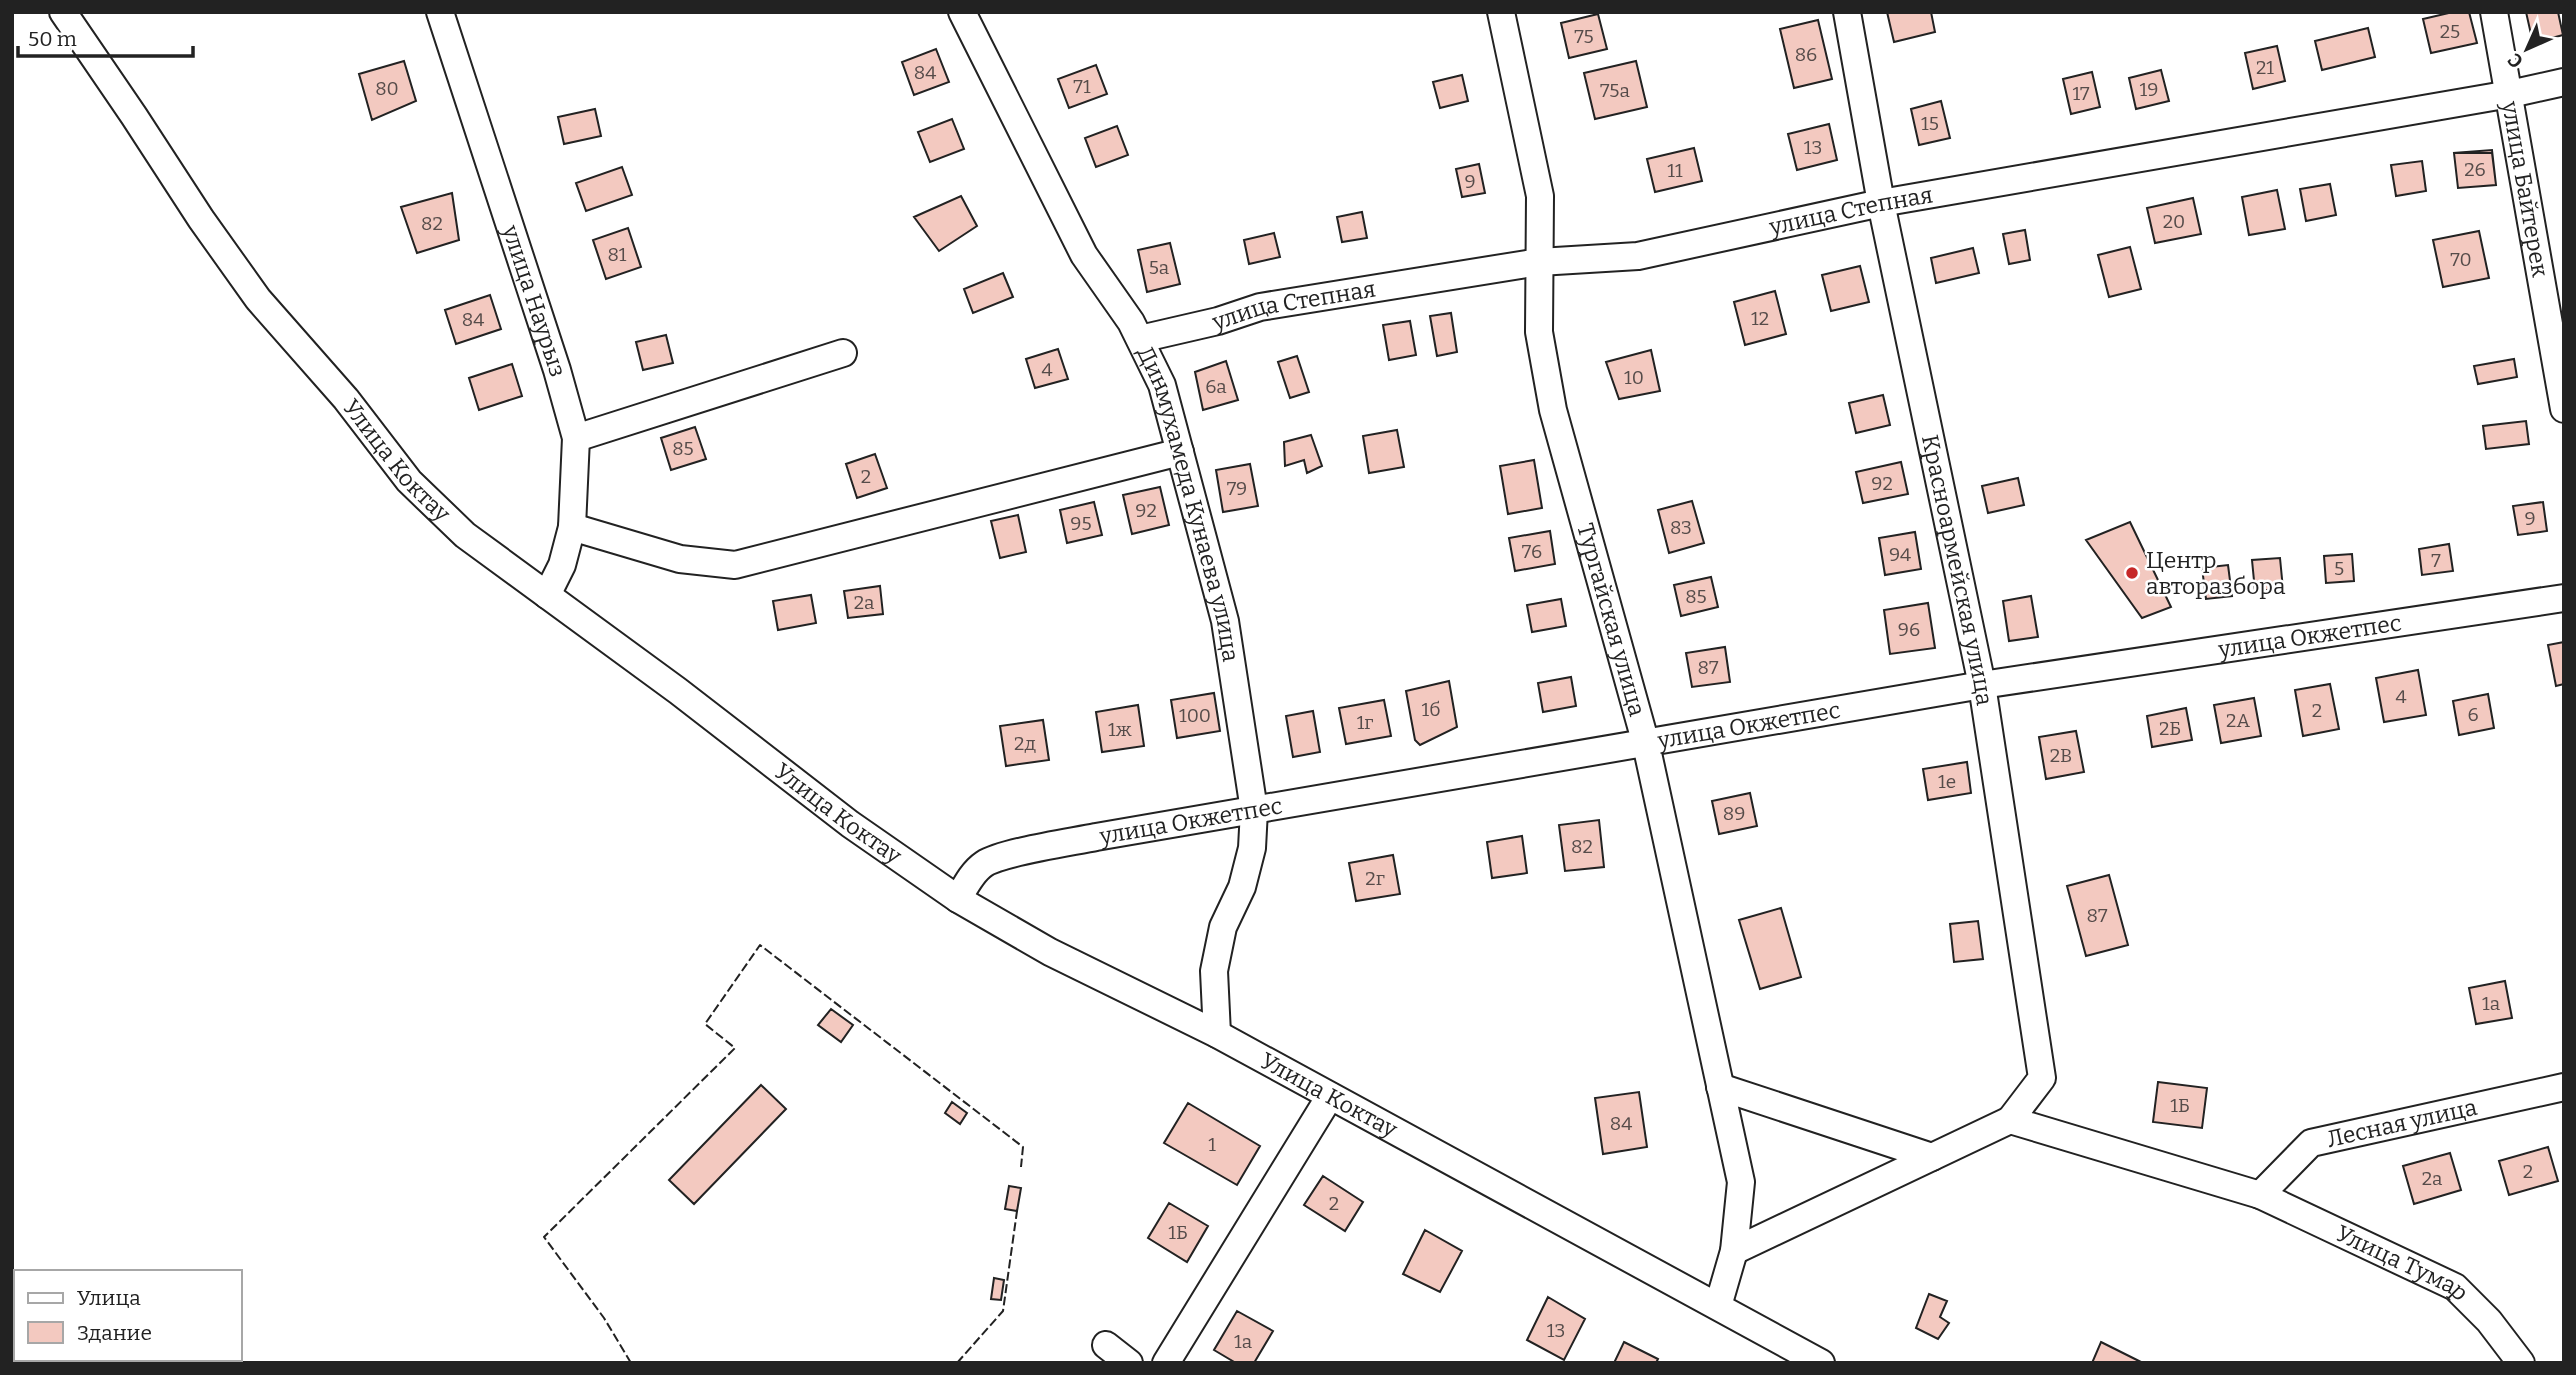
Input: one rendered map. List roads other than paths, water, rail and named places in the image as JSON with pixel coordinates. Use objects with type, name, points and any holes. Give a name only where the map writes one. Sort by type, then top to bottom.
[{"type":"street","name":"Улица Коктау","points":[[63,12],[135,116],[201,219],[258,299],[346,399],[409,481],[465,535],[678,691],[869,838],[958,900],[1050,952],[1217,1034],[1821,1363]]},
{"type":"street","name":"улица Наурыз","points":[[440,12],[553,357],[576,438],[572,527],[562,565],[547,595]]},
{"type":"street","name":"Динмухамеда Кунаева улица","points":[[962,12],[1084,255],[1140,339],[1162,385],[1225,621],[1254,810],[1252,848],[1242,887],[1223,927],[1214,971],[1217,1034]]},
{"type":"street","name":"Тургайская улица","points":[[1502,12],[1540,196],[1539,332],[1553,411],[1646,744],[1741,1182],[1734,1251],[1717,1306]]},
{"type":"street","name":"Красноармейская улица","points":[[1847,12],[1881,203],[1982,685],[2042,1078],[2010,1120]]},
{"type":"street","name":"улица Байтерек","points":[[2494,12],[2564,408]]},
{"type":"street","name":"улица Степная","points":[[1140,339],[1217,321],[1260,307],[1539,262],[1638,257],[1881,203],[2510,94],[2564,82]]},
{"type":"street","points":[[576,438],[843,353]]},
{"type":"street","points":[[572,527],[680,559],[735,565],[1181,452]]},
{"type":"street","name":"улица Окжетпес","points":[[958,900],[968,881],[984,864],[1011,855],[1254,810],[1982,685],[2564,598]]},
{"type":"street","points":[[1720,1087],[1932,1157]]},
{"type":"street","name":"Лесная улица","points":[[2260,1195],[2311,1143],[2564,1087]]},
{"type":"street","points":[[1166,1363],[1330,1096]]},
{"type":"street","points":[[1734,1251],[2010,1120]]},
{"type":"street","name":"Улица Тумар","points":[[2010,1120],[2260,1195],[2455,1287],[2489,1321],[2521,1363]]},
{"type":"street","points":[[1106,1345],[1129,1363]]},
{"type":"place","name":"Центр авторазбора","points":[[2132,573]]}]
